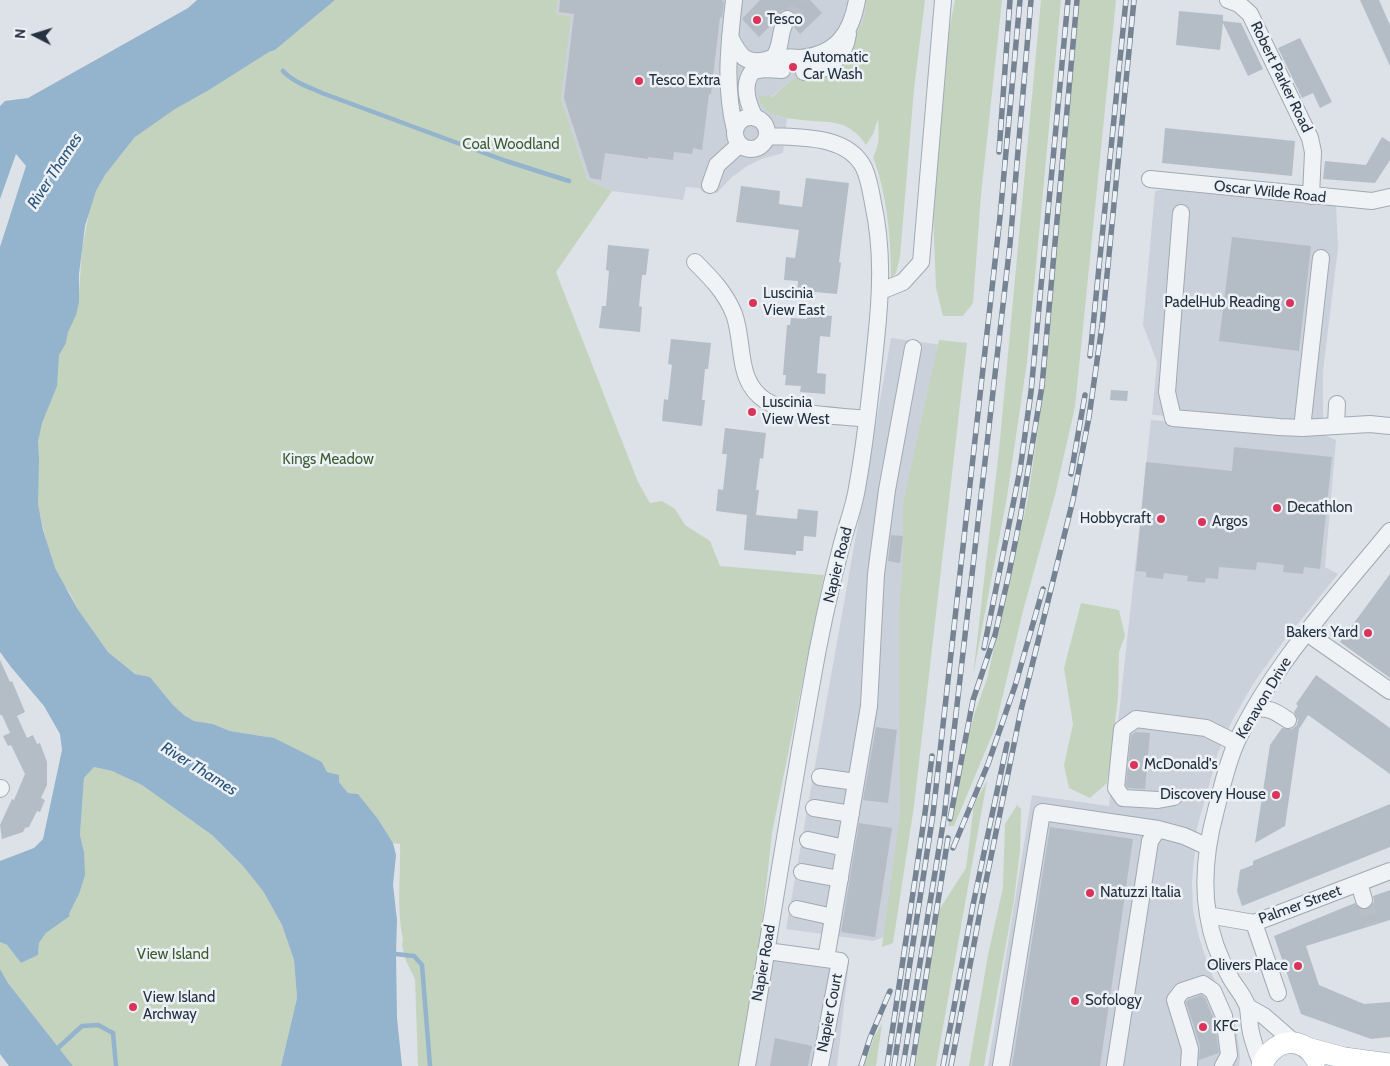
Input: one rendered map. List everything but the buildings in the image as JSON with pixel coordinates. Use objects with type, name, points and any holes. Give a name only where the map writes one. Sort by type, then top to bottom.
[{"type":"main road","points":[[1262,1066],[1270,1052],[1276,1047],[1287,1043],[1307,1053],[1390,1064]]},
{"type":"street","points":[[710,185],[717,165],[737,137],[740,121],[744,118],[755,118],[763,122],[767,136],[763,144],[756,149],[746,149],[737,137],[728,93],[728,56],[734,0]]},
{"type":"street","points":[[804,72],[816,72],[833,63],[844,49],[857,0]]},
{"type":"street","points":[[881,291],[903,282],[921,262],[943,0]]},
{"type":"street","name":"Robert Parker Road","points":[[1235,1],[1250,14],[1310,138],[1312,152],[1311,196]]},
{"type":"street","points":[[774,63],[779,50],[781,29],[787,19]]},
{"type":"street","points":[[755,118],[746,93],[750,73],[774,63],[813,56],[830,48],[842,39],[849,29]]},
{"type":"street","points":[[730,37],[736,50],[750,62],[774,63]]},
{"type":"street","name":"Napier Road","points":[[747,1066],[811,686],[834,576],[857,490],[881,291],[880,244],[875,210],[864,168],[849,151],[827,142],[767,136]]},
{"type":"street","name":"Oscar Wilde Road","points":[[1150,179],[1372,202],[1390,198]]},
{"type":"street","points":[[1181,213],[1167,392],[1173,418],[1302,428],[1390,426]]},
{"type":"street","points":[[1302,428],[1321,258]]},
{"type":"street","points":[[695,262],[726,296],[737,326],[742,365],[746,377],[759,396],[778,408],[867,418]]},
{"type":"street","name":"Napier Court","points":[[820,1066],[833,960],[833,917],[869,706],[876,574],[887,490],[914,348]]},
{"type":"street","points":[[1336,426],[1337,404]]},
{"type":"street","name":"Kenavon Drive","points":[[1262,1066],[1252,1040],[1248,1007],[1228,974],[1208,915],[1206,876],[1208,846],[1219,798],[1236,743],[1254,709],[1283,663],[1349,579],[1390,531]]},
{"type":"street","points":[[1307,634],[1390,691]]},
{"type":"street","points":[[1254,709],[1264,708],[1272,710],[1288,720]]},
{"type":"street","points":[[1174,797],[1158,800],[1123,798],[1116,788],[1122,730],[1136,720],[1206,728],[1236,743]]},
{"type":"street","points":[[820,777],[856,782]]},
{"type":"street","points":[[814,808],[850,814]]},
{"type":"street","points":[[1001,1066],[1042,812],[1158,830],[1184,836],[1208,846]]},
{"type":"street","points":[[1116,1066],[1150,841],[1158,830]]},
{"type":"street","points":[[808,840],[845,848]]},
{"type":"street","name":"Palmer Street","points":[[1208,915],[1254,922],[1390,871]]},
{"type":"street","points":[[802,872],[840,879]]},
{"type":"street","points":[[1359,883],[1364,900]]},
{"type":"street","points":[[796,910],[833,917]]},
{"type":"street","points":[[1254,922],[1278,993]]},
{"type":"street","points":[[766,951],[833,960]]},
{"type":"street","points":[[1189,1066],[1190,1049],[1175,1000],[1182,991],[1203,984],[1213,992],[1224,1016],[1229,1055],[1223,1066]]},
{"type":"street","name":"Kenavon Drive","points":[[1248,1007],[1264,1016],[1307,1053]]},
{"type":"shaded area","points":[[558,0],[866,0],[865,16],[852,42],[796,80],[790,81],[771,97],[776,116],[787,118],[783,153],[747,166],[732,177],[717,193],[703,192],[699,188],[686,187],[683,200],[612,191],[587,179],[561,98],[570,16],[556,14]]},
{"type":"shaded area","points":[[1167,189],[1336,205],[1338,248],[1323,371],[1323,419],[1305,424],[1152,415],[1157,362],[1143,325],[1155,191]]},
{"type":"shaded area","points":[[891,338],[943,345],[906,815],[885,937],[873,941],[786,929]]},
{"type":"shaded area","points":[[1151,420],[1272,431],[1315,431],[1336,440],[1325,567],[1338,574],[1283,642],[1253,684],[1232,721],[1218,753],[1197,828],[1192,882],[1193,910],[1210,971],[1226,1001],[1237,1032],[1240,1057],[1239,1066],[988,1066],[1032,795],[1109,806]]},
{"type":"shaded area","points":[[772,956],[849,962],[837,1066],[752,1066]]},
{"type":"green space","name":"Kings Meadow","points":[[335,0],[558,0],[556,14],[571,16],[561,98],[587,179],[612,191],[556,272],[638,482],[650,503],[662,501],[675,509],[685,525],[710,541],[720,566],[824,575],[772,833],[759,950],[739,1066],[418,1066],[415,979],[406,961],[402,945],[399,903],[400,844],[393,843],[378,819],[358,794],[348,793],[339,782],[339,778],[327,772],[322,762],[268,737],[230,731],[213,724],[194,721],[184,715],[173,705],[150,677],[135,674],[108,652],[77,608],[70,593],[48,564],[49,553],[40,514],[32,503],[43,389],[79,294],[82,249],[90,208],[96,191],[105,175],[137,135],[137,129],[209,90],[275,50]]},
{"type":"green space","points":[[866,0],[925,0],[914,89],[900,257],[896,273],[891,278],[885,201],[873,157],[878,143],[878,119],[873,134],[866,145],[856,134],[843,125],[793,119],[769,112],[762,105],[759,95],[772,97],[790,81],[796,79],[797,76],[804,77],[852,42],[865,16]]},
{"type":"green space","points":[[955,0],[1002,0],[981,195],[973,303],[963,316],[943,316],[936,288],[933,210],[943,62]]},
{"type":"green space","points":[[1041,0],[1061,0],[1027,362],[1007,497],[973,676],[999,450]]},
{"type":"green space","points":[[1076,0],[1116,0],[1075,407],[1055,495],[1023,611],[995,728],[954,826],[948,826],[953,797],[974,715],[987,679],[1027,503],[1038,430]]},
{"type":"green space","points":[[939,340],[967,343],[914,806],[893,943],[882,947],[900,814],[899,614],[903,558],[903,504]]},
{"type":"green space","points":[[1081,603],[1119,610],[1125,636],[1119,652],[1118,698],[1107,783],[1090,798],[1069,788],[1064,765],[1073,724],[1064,668]]},
{"type":"green space","name":"View Island","points":[[94,767],[112,771],[142,785],[212,835],[243,866],[263,891],[282,925],[294,960],[297,998],[281,1066],[73,1066],[8,983],[0,969],[0,942],[7,945],[21,963],[38,955],[39,943],[46,933],[70,916],[69,914],[79,894],[84,852],[80,835],[84,778]]},
{"type":"green space","points":[[987,781],[936,1066],[915,1066],[939,910],[966,868],[974,804]]},
{"type":"green space","points":[[1017,805],[1021,809],[1020,851],[1014,900],[984,1066],[969,1066],[988,955],[1003,887],[1005,824]]},
{"type":"green space","points":[[882,1024],[876,1066],[864,1066],[874,1037]]},
{"type":"water","name":"River Thames","points":[[197,0],[335,0],[275,50],[175,109],[135,137],[105,175],[96,191],[85,226],[79,274],[79,302],[76,315],[68,332],[66,343],[59,355],[57,386],[42,423],[38,441],[38,504],[43,530],[55,568],[77,608],[108,652],[135,674],[150,677],[173,705],[194,721],[213,724],[230,731],[274,738],[322,762],[327,772],[339,775],[339,782],[348,793],[358,794],[378,819],[393,843],[396,855],[393,885],[397,920],[397,1018],[402,1066],[281,1066],[297,998],[294,960],[282,925],[263,891],[243,866],[212,835],[142,785],[112,771],[94,767],[84,778],[80,835],[84,852],[85,875],[79,894],[69,914],[70,916],[46,933],[39,943],[38,955],[21,963],[7,945],[0,942],[0,861],[34,848],[43,839],[62,750],[60,734],[44,706],[0,652],[0,247],[26,166],[16,154],[0,199],[0,106],[5,101],[28,98],[188,8]]},
{"type":"water","points":[[0,969],[8,983],[73,1066],[9,1066],[0,1054]]},
{"type":"waterway","points":[[283,71],[296,81],[322,93],[506,161],[569,181]]},
{"type":"waterway","points":[[396,954],[414,956],[422,965],[430,1066]]},
{"type":"waterway","points":[[58,1048],[82,1026],[98,1025],[113,1033],[116,1066]]},
{"type":"tunnel","points":[[787,19],[804,0]]},
{"type":"tunnel","points":[[1364,900],[1372,925]]},
{"type":"railway","points":[[999,152],[1010,0]]},
{"type":"railway","points":[[894,1066],[933,814],[1000,217],[1020,0]]},
{"type":"railway","points":[[903,1066],[944,818],[1010,244],[1031,0]]},
{"type":"railway","points":[[984,648],[1020,470],[1031,392],[1068,0]]},
{"type":"railway","points":[[950,819],[973,700],[995,635],[1008,578],[1020,519],[1042,386],[1077,0]]},
{"type":"railway","points":[[1090,356],[1126,0]]},
{"type":"railway","points":[[951,1066],[1021,710],[1073,500],[1089,417],[1102,326],[1134,0]]},
{"type":"railway","points":[[1071,474],[1085,395]]},
{"type":"railway","points":[[953,848],[988,764],[1015,686],[1043,589]]},
{"type":"railway","points":[[943,1066],[973,905],[1007,744]]},
{"type":"railway","points":[[887,1066],[932,756]]},
{"type":"railway","points":[[912,1066],[948,838]]},
{"type":"railway","points":[[861,1066],[870,1038],[890,991]]},
{"type":"place","name":"Tesco","points":[[757,20]]},
{"type":"place","name":"Automatic Car Wash","points":[[793,67]]},
{"type":"place","name":"Tesco Extra","points":[[639,81]]},
{"type":"place","name":"Luscinia View East","points":[[753,303]]},
{"type":"place","name":"PadelHub Reading","points":[[1290,303]]},
{"type":"place","name":"Luscinia View West","points":[[752,412]]},
{"type":"place","name":"Decathlon","points":[[1277,508]]},
{"type":"place","name":"Hobbycraft","points":[[1161,519]]},
{"type":"place","name":"Argos","points":[[1202,522]]},
{"type":"place","name":"Bakers Yard","points":[[1368,633]]},
{"type":"place","name":"McDonald's","points":[[1134,765]]},
{"type":"place","name":"Discovery House","points":[[1276,795]]},
{"type":"place","name":"Natuzzi Italia","points":[[1090,893]]},
{"type":"place","name":"Olivers Place","points":[[1298,966]]},
{"type":"place","name":"Sofology","points":[[1075,1001]]},
{"type":"place","name":"View Island Archway","points":[[133,1007]]},
{"type":"place","name":"KFC","points":[[1203,1027]]},
{"type":"park label","name":"Coal Woodland","points":[[511,145]]}]
